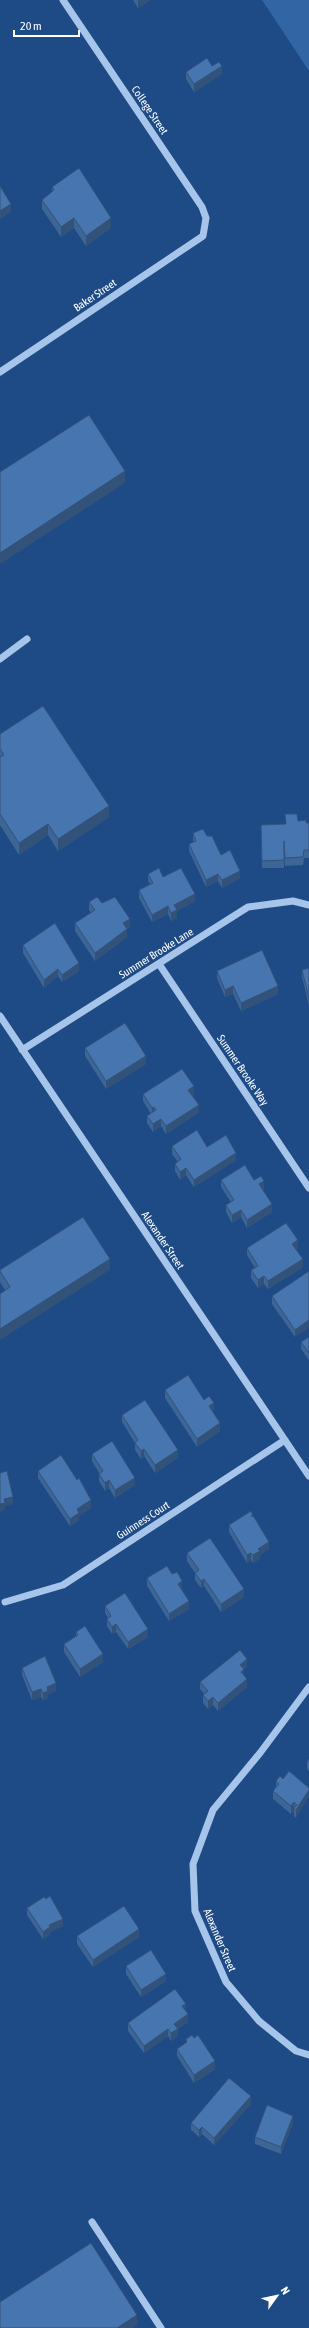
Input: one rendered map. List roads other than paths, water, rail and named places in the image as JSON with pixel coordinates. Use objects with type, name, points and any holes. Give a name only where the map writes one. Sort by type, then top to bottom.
[{"type":"street","name":"College Street","points":[[63,0],[202,207],[206,218],[203,236]]},
{"type":"street","name":"Baker Street","points":[[0,372],[203,236]]},
{"type":"street","points":[[0,659],[27,639]]},
{"type":"street","name":"Summer Brooke Lane","points":[[22,1050],[248,907],[293,901],[309,905]]},
{"type":"street","name":"Summer Brooke Way","points":[[159,964],[309,1188]]},
{"type":"street","name":"Alexander Street","points":[[0,1016],[309,1476]]},
{"type":"street","name":"Guinness Court","points":[[5,1602],[63,1585],[285,1440]]},
{"type":"street","name":"Alexander Street","points":[[309,1687],[260,1753],[213,1810],[193,1864],[195,1911],[226,1982],[259,2021],[296,2051],[309,2055]]},
{"type":"street","points":[[92,2222],[161,2328]]}]
